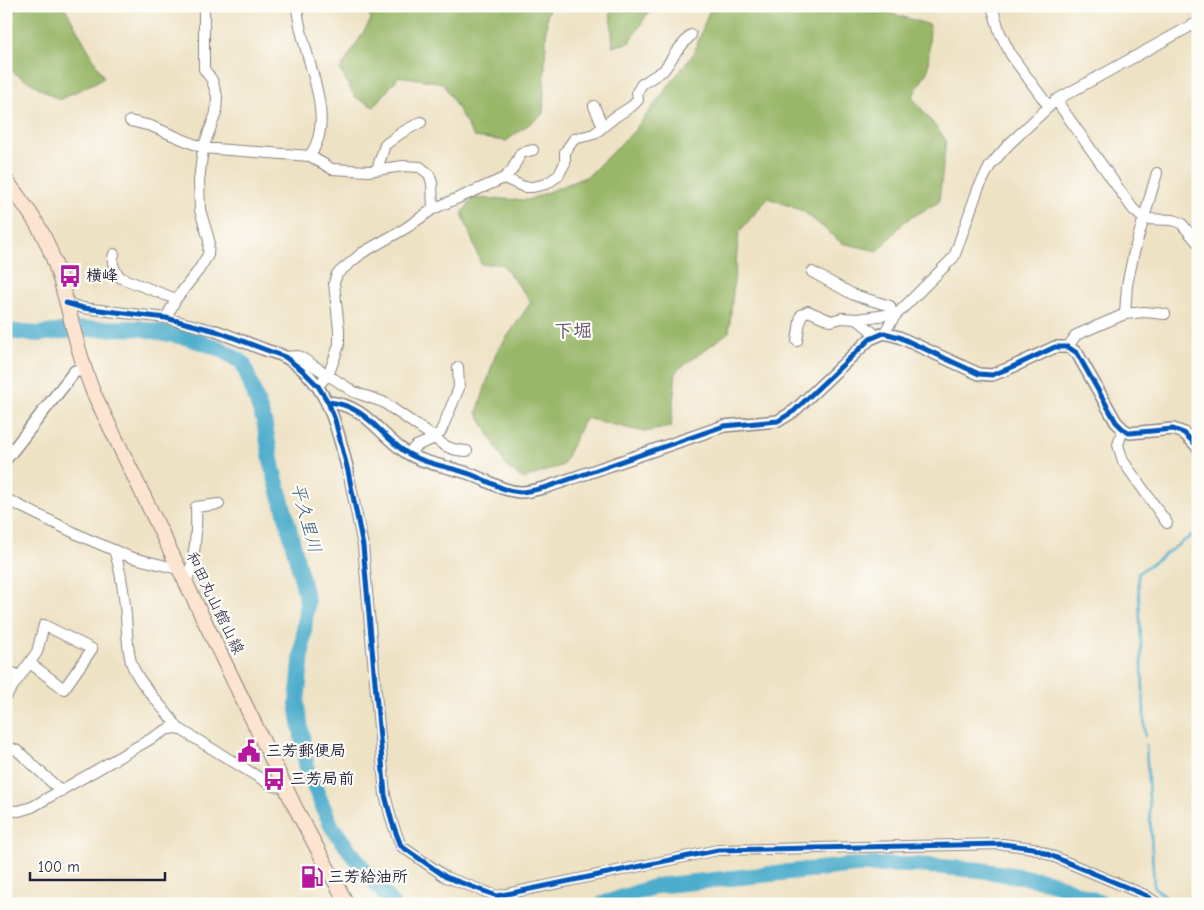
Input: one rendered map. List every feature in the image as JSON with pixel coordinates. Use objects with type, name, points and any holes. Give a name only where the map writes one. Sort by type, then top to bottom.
[{"type":"main road","name":"和田丸山館山線","points":[[6,180],[46,240],[67,307],[83,368],[94,394],[296,809],[348,904]]},
{"type":"street","points":[[166,318],[176,299],[208,255],[208,240],[200,210],[198,180],[202,148],[216,113],[217,96],[212,80],[204,68],[204,6]]},
{"type":"street","points":[[297,6],[298,21],[319,99],[321,126],[318,139],[310,156]]},
{"type":"street","points":[[992,6],[1000,33],[1012,55],[1053,104],[1133,209],[1144,219],[1173,220],[1181,223],[1198,243]]},
{"type":"street","points":[[328,402],[354,408],[416,458],[470,474],[502,489],[521,492],[547,487],[724,426],[778,421],[794,411],[870,339],[881,334],[895,316],[954,257],[978,189],[990,166],[1008,145],[1053,104],[1198,22]]},
{"type":"street","points":[[504,178],[524,187],[533,187],[546,184],[558,176],[565,163],[565,152],[574,139],[594,134],[632,106],[638,100],[637,92],[642,84],[664,70],[691,35]]},
{"type":"street","points":[[594,106],[603,127]]},
{"type":"street","points":[[130,121],[151,126],[202,148],[310,156],[332,170],[376,170],[403,166],[420,167],[429,174],[432,183],[433,209]]},
{"type":"street","points":[[376,170],[385,145],[421,122]]},
{"type":"street","points":[[318,386],[327,375],[339,345],[340,330],[334,283],[337,274],[362,253],[406,228],[433,209],[504,178],[512,170],[521,152],[533,150]]},
{"type":"street","points":[[1125,314],[1126,285],[1158,173]]},
{"type":"street","points":[[114,254],[112,260],[114,271],[121,278],[176,299]]},
{"type":"street","points":[[796,340],[801,315],[808,311],[831,321],[842,318],[857,320],[886,315],[891,312],[890,306],[854,295],[812,272]]},
{"type":"street","points":[[67,307],[166,318],[216,331],[285,357],[318,386],[328,402],[335,420],[348,471],[363,546],[385,795],[392,822],[401,846],[446,877],[497,896],[718,850],[1003,844],[1034,848],[1146,895],[1158,904]]},
{"type":"street","points":[[1068,347],[1076,335],[1125,314],[1144,312],[1165,314]]},
{"type":"street","points":[[857,320],[881,334],[898,337],[979,374],[992,375],[1055,347],[1068,347],[1077,353],[1116,422],[1123,429],[1130,432],[1173,429],[1197,441]]},
{"type":"street","points":[[285,357],[298,356],[354,392],[384,402],[441,444],[458,451],[467,451]]},
{"type":"street","points":[[409,454],[416,446],[435,438],[441,431],[459,388],[458,367]]},
{"type":"street","points":[[6,459],[75,371],[83,368]]},
{"type":"street","points":[[1123,429],[1118,446],[1123,461],[1167,523]]},
{"type":"street","points":[[6,499],[130,557],[178,569]]},
{"type":"street","points":[[186,584],[193,563],[197,532],[196,507],[219,504]]},
{"type":"street","points":[[114,550],[121,577],[131,662],[137,674],[178,728],[262,780],[273,786],[286,787]]},
{"type":"street","points":[[6,696],[37,652],[44,626],[92,649],[64,689],[30,663]]},
{"type":"street","points":[[6,670],[20,676]]},
{"type":"street","points":[[6,810],[19,811],[32,807],[168,729],[178,728]]},
{"type":"street","points":[[6,746],[18,752],[61,791]]},
{"type":"green space","points":[[6,6],[64,6],[104,78],[59,100],[10,70],[6,64]]},
{"type":"green space","points":[[366,6],[551,6],[547,14],[543,114],[506,141],[474,137],[443,83],[399,76],[374,107],[355,97],[340,70],[371,20]]},
{"type":"green space","points":[[610,6],[652,6],[630,42],[613,47]]},
{"type":"green space","points":[[711,6],[881,6],[883,11],[930,25],[928,70],[912,97],[946,140],[939,202],[905,221],[878,251],[842,243],[803,211],[768,198],[739,232],[729,332],[676,371],[671,427],[644,432],[585,418],[563,465],[523,479],[507,467],[477,413],[496,353],[531,302],[502,264],[481,264],[462,213],[473,198],[528,200],[588,176],[634,131],[694,53]]},
{"type":"waterway","name":"平久里川","points":[[6,331],[37,334],[82,329],[138,328],[188,338],[219,348],[243,363],[264,421],[273,470],[307,601],[297,703],[307,770],[332,827],[392,904]]},
{"type":"waterway","points":[[1145,736],[1138,573],[1198,531]]},
{"type":"waterway","points":[[1146,745],[1154,887],[1174,904]]},
{"type":"waterway","name":"平久里川","points":[[602,904],[656,886],[856,865],[916,865],[980,870],[1048,881],[1103,904]]},
{"type":"cycle path","points":[[66,303],[83,308],[166,318],[216,331],[285,357],[318,386],[328,402],[335,420],[348,471],[363,546],[385,795],[392,822],[401,846],[446,877],[497,896],[718,850],[1003,844],[1033,848],[1145,895],[1158,904]]},
{"type":"cycle path","points":[[328,402],[352,408],[370,421],[394,444],[419,459],[470,474],[507,490],[527,492],[547,487],[724,426],[778,421],[794,411],[870,339],[884,333],[899,337],[979,374],[992,375],[1055,347],[1068,347],[1077,353],[1116,422],[1123,429],[1130,433],[1173,429],[1184,433],[1198,447]]},
{"type":"place","name":"横峰","points":[[70,276]]},
{"type":"place","name":"三芳郵便局","points":[[249,751]]},
{"type":"place","name":"三芳局前","points":[[274,779]]},
{"type":"place","name":"三芳給油所","points":[[312,877]]},
{"type":"district","name":"下堀","points":[[573,331]]}]
